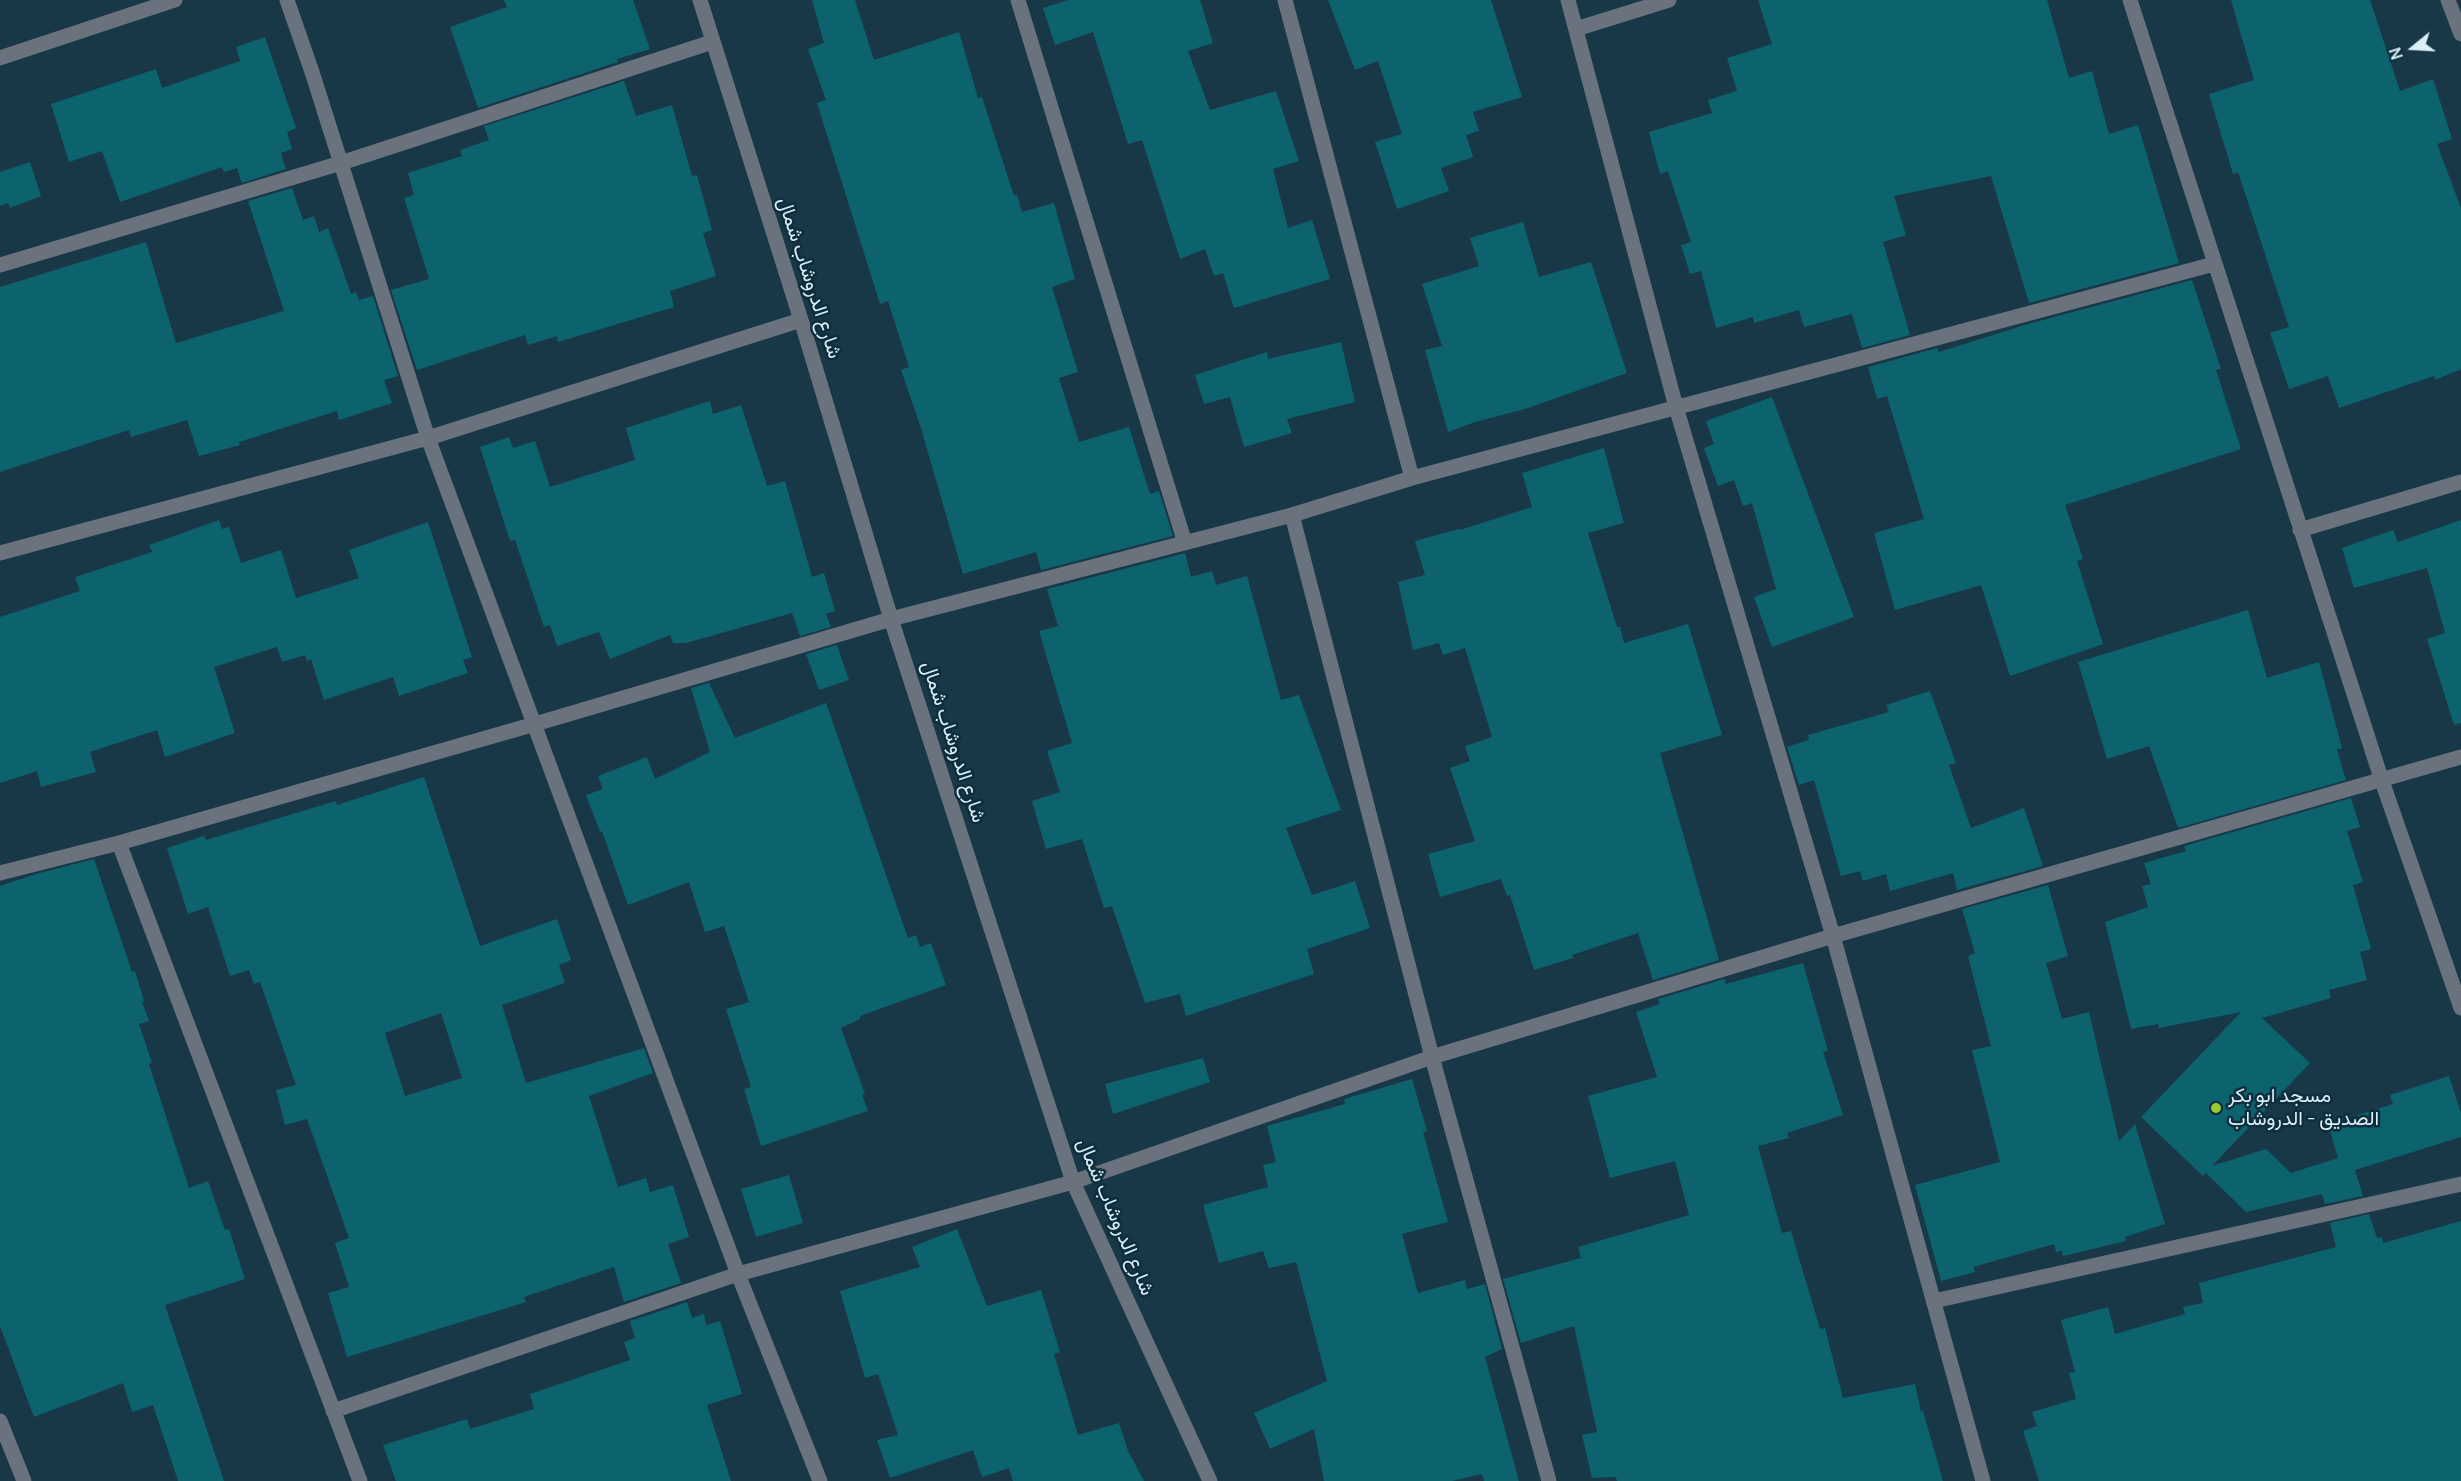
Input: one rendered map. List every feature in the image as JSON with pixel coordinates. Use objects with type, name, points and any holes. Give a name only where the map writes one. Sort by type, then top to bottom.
[{"type":"street","points":[[0,58],[175,0]]},
{"type":"street","points":[[287,0],[428,438],[738,1274],[820,1481]]},
{"type":"street","name":"شارع الدروشاب شمال","points":[[700,0],[801,320],[891,619],[1073,1182],[1210,1481]]},
{"type":"street","points":[[1018,0],[1185,543]]},
{"type":"street","points":[[1285,0],[1412,478]]},
{"type":"street","points":[[1568,0],[1677,407],[1833,936],[1983,1481]]},
{"type":"street","points":[[1576,29],[1668,0]]},
{"type":"street","points":[[2130,0],[2382,781],[2461,1008]]},
{"type":"street","points":[[2448,0],[2461,34]]},
{"type":"street","points":[[0,265],[341,163],[712,42]]},
{"type":"street","points":[[0,873],[119,843],[891,619],[1292,515],[1412,478],[2214,264]]},
{"type":"street","points":[[0,553],[428,438],[801,320]]},
{"type":"street","points":[[2300,530],[2461,482]]},
{"type":"street","points":[[1292,515],[1432,1057],[1549,1481]]},
{"type":"street","points":[[333,1410],[738,1274],[1073,1182],[1432,1057],[1833,936],[2461,757]]},
{"type":"street","points":[[119,843],[360,1481]]},
{"type":"street","points":[[1934,1301],[2461,1184]]},
{"type":"street","points":[[0,1421],[24,1481]]},
{"type":"building","points":[[504,0],[633,0],[650,49],[617,59],[618,62],[478,108],[450,27],[507,7]]},
{"type":"building","points":[[812,0],[855,0],[874,60],[959,32],[978,98],[982,97],[1014,196],[1017,195],[1022,212],[1054,203],[1075,279],[1052,287],[1078,372],[1059,378],[1079,442],[1129,427],[1150,494],[1159,491],[1173,536],[1041,570],[1036,552],[963,574],[921,428],[901,370],[909,367],[888,301],[880,304],[817,103],[826,100],[808,49],[824,43]]},
{"type":"building","points":[[1068,0],[1200,0],[1213,43],[1188,51],[1210,110],[1276,91],[1299,161],[1273,169],[1288,228],[1312,220],[1330,279],[1234,308],[1223,273],[1214,276],[1205,249],[1180,259],[1142,140],[1128,144],[1093,32],[1055,45],[1043,8]]},
{"type":"building","points":[[1328,0],[1491,0],[1522,97],[1473,112],[1479,131],[1466,135],[1473,157],[1441,168],[1449,191],[1397,209],[1375,142],[1402,134],[1378,61],[1355,70]]},
{"type":"building","points":[[1758,0],[2047,0],[2069,78],[2092,71],[2109,134],[2138,125],[2179,263],[2029,303],[1991,176],[1894,196],[1906,235],[1883,242],[1910,335],[1862,348],[1852,314],[1804,327],[1799,310],[1754,323],[1753,317],[1716,328],[1701,271],[1690,274],[1681,245],[1691,242],[1668,171],[1660,174],[1649,132],[1712,113],[1708,100],[1737,91],[1727,58],[1772,44]]},
{"type":"building","points":[[2231,0],[2370,0],[2400,91],[2433,79],[2452,139],[2437,144],[2461,208],[2461,369],[2435,380],[2434,376],[2339,408],[2328,376],[2289,389],[2270,333],[2289,327],[2238,172],[2233,174],[2209,94],[2254,80]]},
{"type":"building","points":[[265,37],[296,128],[287,132],[292,149],[281,153],[286,169],[242,183],[237,168],[224,172],[222,167],[120,202],[102,151],[69,162],[51,104],[156,69],[162,88],[240,61],[236,47]]},
{"type":"building","points":[[624,81],[636,116],[672,105],[692,176],[697,175],[712,230],[703,233],[716,276],[670,291],[674,307],[558,342],[557,336],[528,345],[525,335],[417,370],[391,290],[429,279],[404,198],[414,195],[408,173],[462,156],[460,150],[489,140],[484,126]]},
{"type":"building","points":[[30,162],[41,196],[10,208],[8,203],[0,206],[0,172]]},
{"type":"building","points":[[292,188],[303,220],[314,216],[319,232],[328,228],[351,294],[356,292],[359,300],[373,296],[398,376],[384,380],[392,403],[339,420],[337,411],[239,442],[240,445],[199,456],[187,420],[131,437],[129,430],[0,472],[0,287],[146,242],[176,343],[284,311],[248,201]]},
{"type":"building","points":[[1523,222],[1539,277],[1591,262],[1627,373],[1525,409],[1475,422],[1448,432],[1425,350],[1442,346],[1422,284],[1479,266],[1470,238]]},
{"type":"building","points":[[2192,280],[2221,369],[2216,370],[2241,449],[2065,505],[2083,559],[2077,561],[2103,644],[2010,676],[1981,585],[1895,610],[1874,533],[1924,519],[1887,396],[1877,399],[1868,367],[1937,348],[1939,352],[2028,324]]},
{"type":"building","points":[[1341,342],[1355,402],[1287,419],[1292,433],[1244,447],[1230,397],[1204,404],[1195,375],[1267,352],[1268,359]]},
{"type":"building","points":[[1772,397],[1854,617],[1772,647],[1754,597],[1776,589],[1752,503],[1743,506],[1734,480],[1718,486],[1704,448],[1714,444],[1706,421]]},
{"type":"building","points":[[710,401],[713,414],[741,405],[767,486],[785,481],[812,577],[824,573],[835,611],[826,614],[831,627],[800,636],[792,613],[686,643],[673,643],[670,635],[610,659],[599,632],[557,646],[550,625],[544,627],[515,540],[510,541],[480,447],[509,437],[513,448],[535,441],[550,487],[635,460],[626,428]]},
{"type":"building","points":[[1604,448],[1624,523],[1588,533],[1617,627],[1620,627],[1624,643],[1688,624],[1722,735],[1660,753],[1719,960],[1653,980],[1638,933],[1534,970],[1510,895],[1507,896],[1501,879],[1440,897],[1428,854],[1475,841],[1450,768],[1470,761],[1465,746],[1492,737],[1465,648],[1443,655],[1439,643],[1413,650],[1398,582],[1425,575],[1415,541],[1460,530],[1532,507],[1522,473]]},
{"type":"building","points":[[219,520],[222,529],[229,527],[241,563],[281,550],[296,598],[359,578],[349,550],[428,522],[472,657],[463,660],[468,673],[399,696],[393,677],[324,700],[311,659],[307,661],[305,655],[282,662],[277,647],[214,667],[235,733],[165,757],[157,730],[90,752],[96,772],[41,787],[37,771],[0,783],[0,617],[80,591],[75,577],[152,552],[149,545]]},
{"type":"building","points":[[2461,520],[2461,723],[2454,725],[2427,639],[2445,633],[2427,568],[2354,588],[2342,548],[2393,530],[2398,542]]},
{"type":"building","points":[[1185,553],[1191,577],[1212,571],[1216,585],[1247,576],[1281,700],[1299,695],[1341,810],[1286,828],[1312,895],[1355,881],[1370,928],[1307,949],[1314,974],[1186,1016],[1180,994],[1145,1003],[1112,906],[1104,908],[1082,839],[1046,849],[1032,801],[1060,792],[1047,751],[1072,743],[1039,631],[1058,626],[1047,589]]},
{"type":"building","points":[[2248,610],[2267,678],[2319,662],[2342,748],[2337,750],[2346,780],[2178,828],[2149,746],[2107,759],[2078,662]]},
{"type":"building","points":[[837,645],[849,680],[819,690],[806,654]]},
{"type":"building","points":[[709,683],[735,738],[826,703],[908,938],[916,935],[920,947],[931,943],[946,985],[860,1016],[860,1019],[841,1028],[865,1094],[862,1095],[868,1111],[761,1146],[744,1089],[751,1087],[726,1009],[749,1002],[724,926],[705,932],[689,882],[628,905],[602,831],[600,832],[586,795],[603,789],[598,776],[647,757],[655,779],[710,752],[691,688]]},
{"type":"building","points":[[1930,691],[1956,763],[1949,765],[1971,828],[2024,808],[2043,866],[1957,890],[1953,873],[1890,891],[1886,874],[1863,881],[1860,871],[1841,876],[1814,780],[1799,785],[1787,747],[1809,740],[1808,735],[1889,712],[1886,705]]},
{"type":"building","points":[[424,777],[480,946],[557,919],[571,960],[559,965],[565,983],[502,1005],[526,1083],[644,1048],[653,1073],[589,1096],[618,1187],[646,1178],[650,1192],[673,1185],[689,1237],[668,1244],[681,1283],[624,1302],[614,1267],[524,1297],[526,1302],[347,1357],[328,1293],[349,1287],[335,1243],[349,1238],[307,1119],[285,1125],[276,1090],[296,1085],[260,982],[254,984],[249,970],[230,976],[208,907],[188,914],[167,848],[204,836],[206,840],[336,801],[337,805]],"holes":[[[441,1013],[462,1078],[405,1096],[385,1033]]]},
{"type":"building","points":[[2351,798],[2360,827],[2347,831],[2363,882],[2353,885],[2371,949],[2360,952],[2367,980],[2329,990],[2331,998],[2262,1018],[2310,1063],[2212,1166],[2266,1149],[2291,1173],[2338,1158],[2329,1128],[2359,1119],[2358,1115],[2393,1104],[2390,1095],[2449,1076],[2461,1113],[2461,1137],[2355,1170],[2363,1196],[2325,1204],[2322,1194],[2246,1212],[2206,1173],[2203,1176],[2141,1117],[2241,1012],[2159,1028],[2158,1024],[2131,1029],[2105,922],[2148,907],[2142,886],[2151,884],[2144,863],[2186,851],[2184,846]]},
{"type":"building","points":[[94,859],[144,1001],[142,1002],[149,1021],[139,1024],[152,1063],[149,1064],[189,1188],[208,1181],[225,1230],[229,1229],[245,1279],[165,1305],[224,1481],[178,1481],[153,1405],[132,1412],[123,1383],[34,1417],[0,1326],[0,886]]},
{"type":"building","points":[[2048,885],[2068,956],[2046,963],[2062,1019],[2089,1012],[2119,1141],[2135,1124],[2165,1224],[2125,1237],[2126,1241],[2063,1256],[2062,1251],[2056,1252],[2054,1244],[1973,1267],[1975,1272],[1941,1281],[1915,1185],[2000,1162],[1972,1050],[1991,1046],[1968,956],[1975,953],[1962,909]]},
{"type":"building","points":[[1803,963],[1828,1051],[1823,1052],[1843,1115],[1787,1133],[1789,1138],[1758,1146],[1782,1233],[1791,1231],[1820,1329],[1825,1328],[1843,1398],[1915,1384],[1921,1412],[1923,1411],[1943,1481],[1617,1481],[1616,1477],[1592,1478],[1582,1435],[1597,1432],[1574,1326],[1521,1343],[1503,1279],[1581,1258],[1578,1247],[1689,1215],[1675,1161],[1610,1178],[1588,1096],[1657,1077],[1636,1012],[1660,1004],[1658,999],[1724,979],[1726,984]]},
{"type":"building","points":[[1203,1058],[1210,1082],[1113,1114],[1105,1084]]},
{"type":"building","points":[[1412,1079],[1427,1131],[1423,1132],[1448,1222],[1402,1234],[1418,1293],[1465,1280],[1467,1289],[1485,1284],[1502,1349],[1485,1357],[1519,1481],[1484,1481],[1482,1474],[1452,1481],[1324,1481],[1314,1429],[1270,1449],[1254,1413],[1327,1381],[1296,1262],[1269,1268],[1263,1251],[1219,1263],[1203,1205],[1268,1187],[1263,1165],[1276,1162],[1267,1126],[1345,1104],[1344,1099]]},
{"type":"building","points":[[789,1175],[803,1223],[756,1237],[741,1189]]},
{"type":"building","points":[[2369,1214],[2377,1238],[2382,1237],[2383,1243],[2461,1221],[2461,1481],[2039,1481],[2023,1431],[2037,1426],[2032,1412],[2076,1399],[2069,1373],[2075,1372],[2061,1320],[2108,1307],[2115,1334],[2185,1314],[2183,1307],[2203,1303],[2199,1283],[2336,1247],[2330,1223]]},
{"type":"building","points":[[957,1229],[987,1306],[1041,1290],[1060,1352],[1054,1354],[1078,1435],[1119,1423],[1128,1451],[1144,1481],[1013,1481],[1009,1468],[982,1477],[973,1450],[890,1478],[877,1440],[898,1435],[878,1374],[865,1378],[840,1291],[920,1267],[912,1247]]},
{"type":"building","points":[[687,1302],[692,1318],[704,1314],[706,1325],[720,1321],[742,1394],[707,1405],[731,1481],[396,1481],[383,1445],[467,1419],[470,1429],[534,1409],[530,1394],[630,1360],[624,1342],[635,1338],[630,1321]]},
{"type":"place","name":"مسجد ابو بكر الصديق - الدروشاب","points":[[2216,1108]]}]
